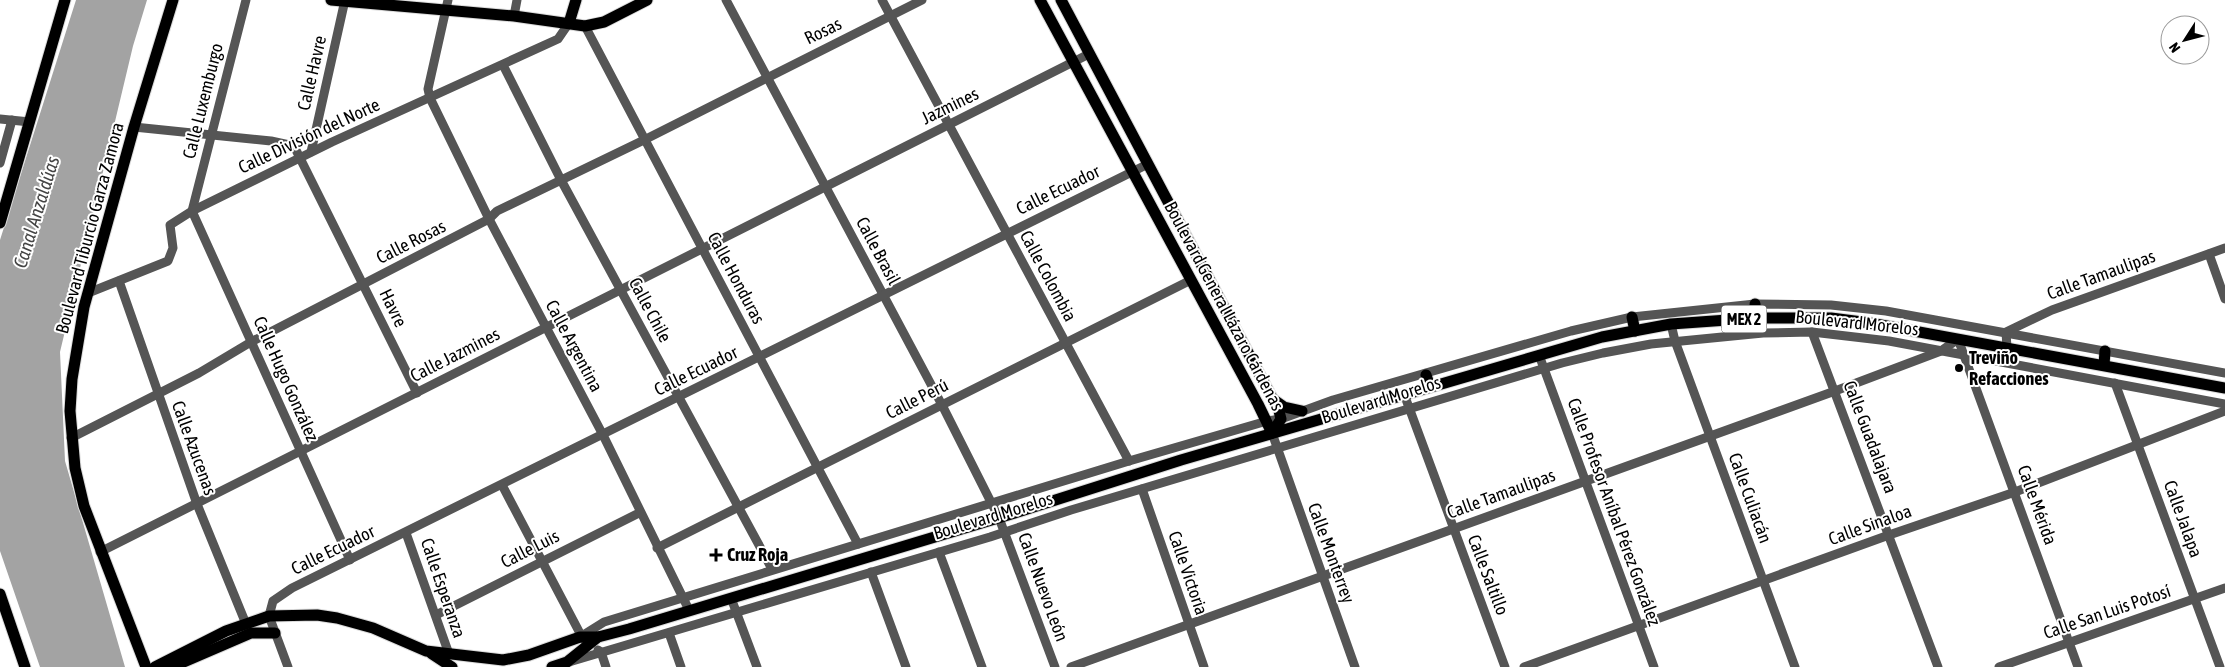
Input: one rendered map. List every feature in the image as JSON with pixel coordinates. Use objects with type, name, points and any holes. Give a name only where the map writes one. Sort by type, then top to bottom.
[{"type":"main road","points":[[0,222],[65,0]]},
{"type":"main road","name":"Boulevard Tiburcio Garza Zamora","points":[[146,667],[100,552],[78,485],[71,438],[72,379],[88,293],[134,127],[173,0]]},
{"type":"main road","points":[[332,0],[446,5],[584,26],[604,22],[647,0]]},
{"type":"main road","points":[[569,23],[576,0]]},
{"type":"main road","name":"Boulevard General Lázaro Cárdenas","points":[[1040,0],[1272,433]]},
{"type":"main road","name":"Boulevard General Lázaro Cárdenas","points":[[1061,0],[1273,399],[1281,419],[1272,433]]},
{"type":"main road","points":[[1192,282],[1200,287],[1215,309],[1224,308]]},
{"type":"main road","points":[[1755,304],[1756,318]]},
{"type":"main road","points":[[1632,317],[1635,331]]},
{"type":"main road","name":"Boulevard Morelos","points":[[552,667],[567,662],[594,641],[688,610],[999,518],[1404,394],[1602,338],[1671,324],[1756,318],[1831,318],[1898,327],[2225,388]]},
{"type":"main road","points":[[2104,365],[2105,351]]},
{"type":"main road","points":[[1426,374],[1430,387]]},
{"type":"main road","points":[[1273,399],[1284,407],[1302,411]]},
{"type":"main road","points":[[0,594],[25,667]]},
{"type":"main road","name":"Boulevard Morelos","points":[[155,667],[226,631],[269,616],[299,615],[337,618],[373,628],[426,651],[480,659],[514,659],[580,636],[594,641]]},
{"type":"main road","points":[[172,667],[251,633],[275,633]]},
{"type":"main road","points":[[426,651],[452,667]]},
{"type":"street","name":"Calle Luxemburgo","points":[[192,211],[246,0]]},
{"type":"street","name":"Calle Havre","points":[[311,152],[345,0]]},
{"type":"street","points":[[514,16],[517,0]]},
{"type":"street","name":"Calle Brasil","points":[[726,0],[942,405],[999,518]]},
{"type":"street","name":"Calle Colombia","points":[[882,0],[1129,461]]},
{"type":"street","name":"Rosas","points":[[766,77],[922,0]]},
{"type":"street","points":[[430,98],[428,89],[446,5]]},
{"type":"street","name":"Calle División del Norte","points":[[88,293],[168,261],[173,248],[170,225],[192,211],[311,152],[558,39],[569,23]]},
{"type":"street","name":"Calle Honduras","points":[[584,26],[858,544]]},
{"type":"street","name":"Jazmines","points":[[824,186],[1089,54]]},
{"type":"street","name":"Calle Chile","points":[[503,65],[620,290],[772,569]]},
{"type":"street","name":"Calle Rosas","points":[[71,438],[199,373],[251,342],[489,219],[496,211],[644,140],[766,77]]},
{"type":"street","name":"Calle Argentina","points":[[430,98],[489,219],[603,435],[639,513],[688,610]]},
{"type":"street","points":[[0,119],[30,122]]},
{"type":"street","points":[[0,162],[12,120]]},
{"type":"street","points":[[134,127],[285,143],[294,146],[300,158]]},
{"type":"street","name":"Havre","points":[[300,158],[417,393]]},
{"type":"street","name":"Calle Ecuador","points":[[269,616],[273,601],[292,588],[1148,164]]},
{"type":"street","name":"Calle Jazmines","points":[[100,552],[824,186]]},
{"type":"street","name":"Calle Hugo González","points":[[192,211],[350,560]]},
{"type":"street","name":"Calle Tamaulipas","points":[[2006,332],[2052,310],[2225,248]]},
{"type":"street","points":[[2209,254],[2225,299]]},
{"type":"street","name":"Calle Azucenas","points":[[119,281],[197,504],[246,624]]},
{"type":"street","name":"Calle Perú","points":[[657,548],[1192,282]]},
{"type":"street","name":"Boulevard Morelos","points":[[580,636],[604,622],[992,502],[1267,421],[1281,419],[1334,400],[1536,340],[1632,317],[1755,304],[1831,305],[1886,311],[2225,373]]},
{"type":"street","name":"Calle Culiacán","points":[[1671,324],[1675,341],[1795,667]]},
{"type":"street","name":"Boulevard Morelos","points":[[567,662],[940,552],[1142,489],[1603,352],[1675,341],[1763,333],[1812,332],[1889,341],[2225,404]]},
{"type":"street","name":"Calle Guadalajara","points":[[1812,332],[1938,667]]},
{"type":"street","points":[[2006,332],[2007,348]]},
{"type":"street","name":"Calle Tamaulipas","points":[[1071,667],[1835,392],[1941,351],[1958,339]]},
{"type":"street","name":"Calle Mérida","points":[[1958,339],[2078,667]]},
{"type":"street","name":"Calle Profesor Aníbal Pérez González","points":[[1539,355],[1654,667]]},
{"type":"street","name":"Calle Jalapa","points":[[2115,383],[2220,667]]},
{"type":"street","name":"Calle Saltillo","points":[[1404,394],[1505,667]]},
{"type":"street","name":"Calle Sinaloa","points":[[1524,667],[1889,535],[2015,492],[2225,412]]},
{"type":"street","name":"Calle Monterrey","points":[[1272,433],[1354,667]]},
{"type":"street","points":[[502,485],[580,636]]},
{"type":"street","name":"Calle Victoria","points":[[1142,489],[1204,667]]},
{"type":"street","name":"Calle Luis","points":[[436,615],[639,513]]},
{"type":"street","name":"Calle Nuevo León","points":[[999,518],[1006,532],[1055,667]]},
{"type":"street","name":"Calle Esperanza","points":[[406,533],[449,654]]},
{"type":"street","points":[[940,552],[982,667]]},
{"type":"street","points":[[871,572],[906,667]]},
{"type":"street","name":"Calle San Luis Potosí","points":[[2001,667],[2225,588]]},
{"type":"street","points":[[731,598],[757,667]]},
{"type":"street","points":[[269,616],[288,667]]},
{"type":"street","points":[[669,633],[681,667]]},
{"type":"street","points":[[594,641],[601,652],[606,667]]},
{"type":"water","name":"Canal Anzaldúas","points":[[76,0],[147,0],[133,46],[60,352],[65,461],[125,667],[40,667],[0,551],[0,240]]},
{"type":"place","name":"Treviño Refacciones","points":[[1959,368]]},
{"type":"place","name":"Cruz Roja","points":[[716,555]]}]
